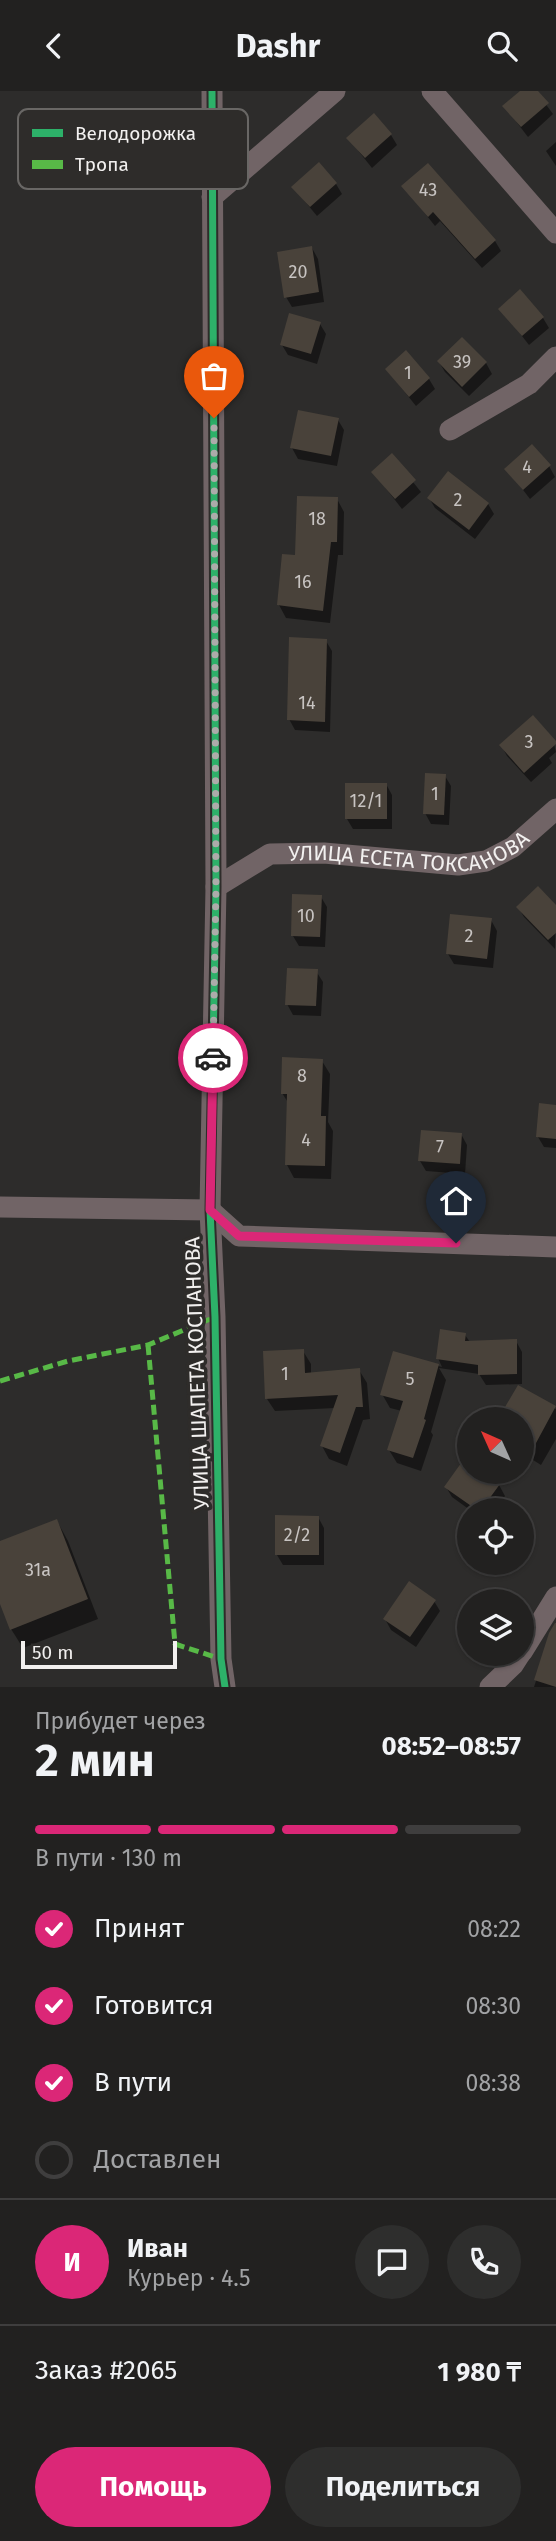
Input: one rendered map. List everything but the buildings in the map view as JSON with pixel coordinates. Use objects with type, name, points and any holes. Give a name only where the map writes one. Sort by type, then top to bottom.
[{"type":"street","name":"УЛИЦА ШАПЕТА КОСПАНОВА","points":[[212,91],[212,109]]},
{"type":"street","points":[[248,166],[335,91]]},
{"type":"street","points":[[432,91],[556,233]]},
{"type":"street","name":"УЛИЦА ШАПЕТА КОСПАНОВА","points":[[212,189],[216,887],[210,1210],[221,1659],[225,1687]]},
{"type":"street","points":[[212,197],[221,189]]},
{"type":"street","points":[[450,430],[529,384],[556,357]]},
{"type":"street","name":"УЛИЦА ЕСЕТА ТОКСАНОВА","points":[[216,887],[270,855],[324,853],[458,865],[486,861],[513,847],[556,809]]},
{"type":"street","points":[[0,1207],[210,1210],[239,1236],[556,1247]]},
{"type":"street","points":[[534,1632],[556,1597]]},
{"type":"street","points":[[490,1687],[512,1666]]},
{"type":"marked path","points":[[0,1381],[68,1361],[148,1345],[215,1317]]},
{"type":"marked path","points":[[148,1345],[175,1644],[221,1659]]},
{"type":"cycle path","points":[[212,91],[212,109]]},
{"type":"cycle path","points":[[212,189],[216,887],[210,1210],[215,1317],[221,1659],[225,1687]]},
{"type":"way so far","points":[[213,1058],[216,887],[214,418]]},
{"type":"route","points":[[213,1058],[210,1210],[239,1236],[456,1243]]}]
